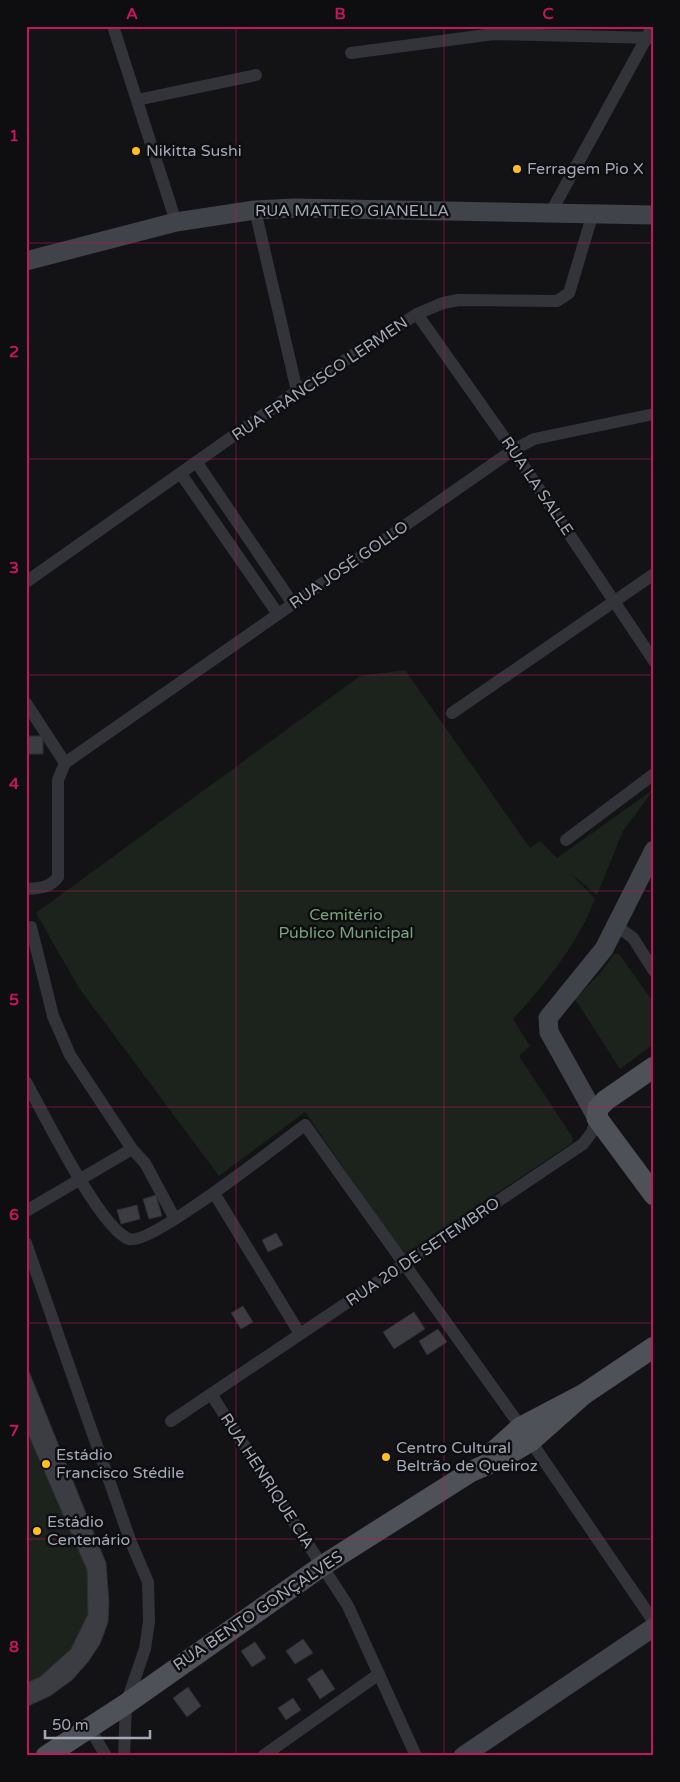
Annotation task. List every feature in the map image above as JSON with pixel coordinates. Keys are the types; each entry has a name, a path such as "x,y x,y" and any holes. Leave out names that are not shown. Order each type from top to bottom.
{"main road":[{"name":"RUA MATTEO GIANELLA","path":"26,261 176,222 255,210 295,208 654,215"},
{"path":"654,850 604,949 548,1018 547,1024 597,1118 654,1195"},
{"name":"RUA 20 DE SETEMBRO","path":"597,1118 598,1108 606,1100 654,1067"},
{"name":"RUA BENTO GONÇALVES","path":"46,1756 126,1704 322,1566 472,1471 502,1458 526,1434 654,1347"},
{"path":"463,1756 654,1626"}],"street":[{"path":"113,26 176,222"},
{"path":"351,53 494,34 651,34 551,212"},
{"path":"137,100 256,75"},
{"path":"255,210 297,391"},
{"name":"RUA FRANCISCO LERMEN","path":"26,582 297,391 417,314 443,303 459,300 557,302 569,293 593,213"},
{"name":"RUA LA SALLE","path":"417,314 514,450 654,660"},
{"name":"RUA JOSÉ GOLLO","path":"65,762 514,450 534,439 654,414"},
{"path":"197,463 292,604"},
{"path":"181,474 278,614"},
{"path":"452,714 654,574"},
{"path":"26,703 65,762 58,780 58,877 53,884 26,889"},
{"path":"566,840 654,774"},
{"path":"617,926 633,938 654,971"},
{"path":"31,927 53,1016 70,1055 132,1149 145,1163 175,1219"},
{"path":"26,1082 82,1181 111,1225 119,1234 130,1239 140,1239 175,1219 214,1193 305,1125 406,1263 526,1434 654,1622"},
{"name":"RUA 20 DE SETEMBRO","path":"172,1421 583,1144 592,1132 597,1118"},
{"path":"26,1211 82,1181 132,1149"},
{"path":"214,1193 300,1334"},
{"path":"26,1244 130,1540 148,1582 149,1621 145,1649 126,1704 124,1756"},
{"name":"RUA HENRIQUE CIA","path":"211,1394 322,1566 359,1628 416,1756"},
{"path":"263,1756 379,1674"},
{"path":"89,1727 106,1756"}],"green space":[{"name":"Cemitério Público Municipal","path":"405,670 530,848 540,841 557,858 654,789 623,831 597,895 571,874 595,899 588,916 560,963 513,1019 530,1046 519,1056 573,1138 572,1143 404,1255 305,1112 219,1176 79,988 36,913 360,676"},
{"path":"614,954 619,954 654,1003 654,1044 620,1069 575,999 601,972"},
{"name":"Estádio Francisco Stédile","path":"26,1364 106,1563 109,1602 108,1622 100,1644 88,1662 72,1680 50,1696 26,1707"}],"building":[{"path":"26,736 43,736 43,754 26,754"},
{"path":"156,1195 162,1216 149,1219 143,1199"},
{"path":"137,1205 140,1219 121,1224 117,1210"},
{"path":"276,1233 283,1245 268,1252 262,1240"},
{"path":"243,1306 253,1322 241,1329 231,1313"},
{"path":"414,1312 425,1329 394,1349 383,1332"},
{"path":"438,1329 447,1342 427,1355 419,1341"},
{"path":"26,1364 106,1563 109,1602 108,1622 100,1644 88,1662 72,1680 50,1696 26,1707 26,1683 40,1677 71,1649 88,1614 87,1570 26,1429"},
{"path":"303,1639 313,1653 295,1664 286,1651"},
{"path":"255,1642 266,1658 252,1667 241,1651"},
{"path":"322,1669 335,1689 320,1699 307,1679"},
{"path":"188,1687 201,1706 187,1717 173,1698"},
{"path":"293,1698 301,1710 286,1720 278,1708"}],"place":[{"name":"Nikitta Sushi","path":"136,151"},
{"name":"Ferragem Pio X","path":"517,169"},
{"name":"Centro Cultural Beltrão de Queiroz","path":"386,1457"},
{"name":"Estádio Francisco Stédile","path":"46,1464"},
{"name":"Estádio Centenário","path":"37,1531"}]}
